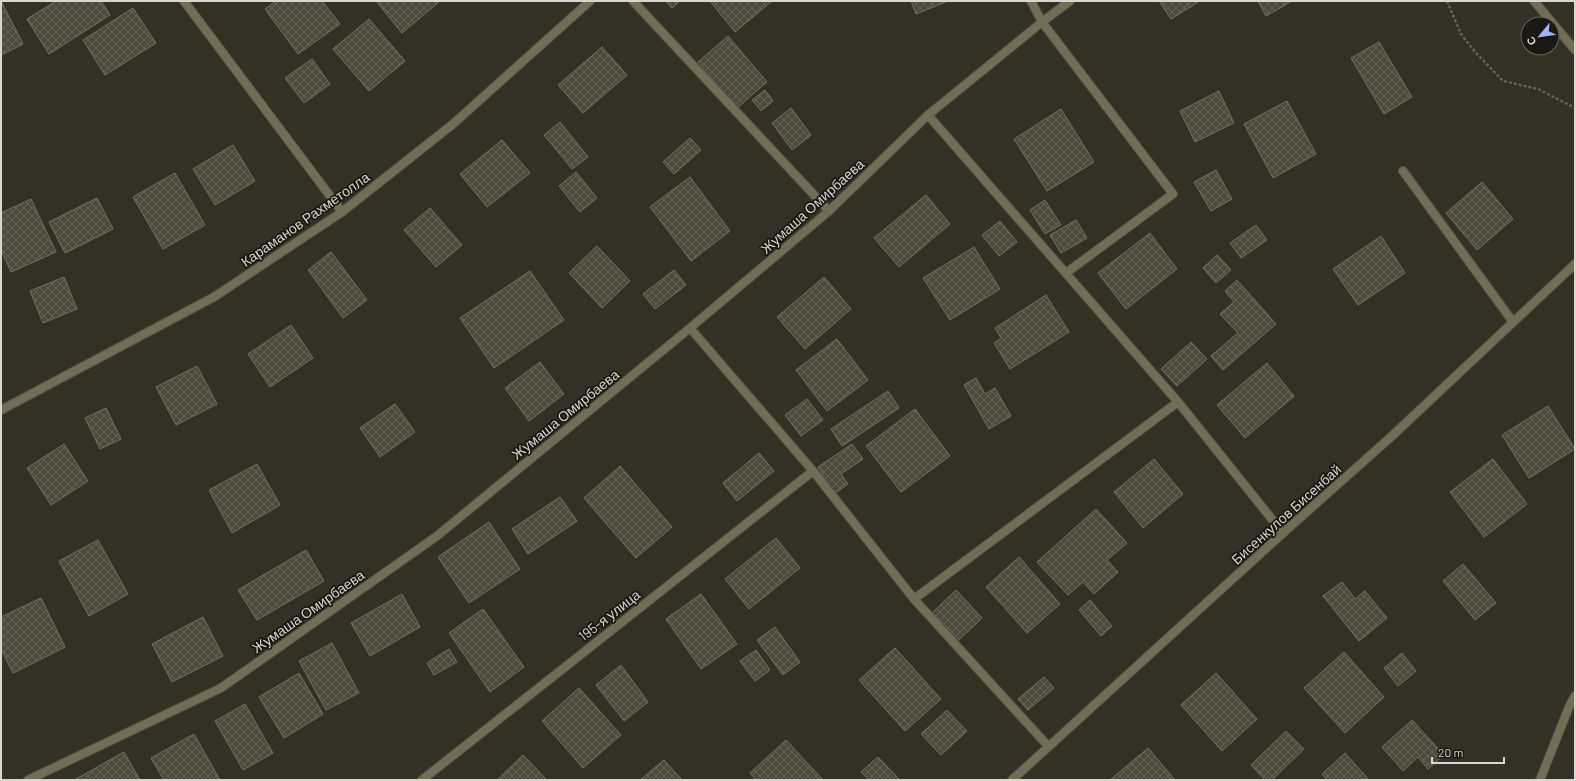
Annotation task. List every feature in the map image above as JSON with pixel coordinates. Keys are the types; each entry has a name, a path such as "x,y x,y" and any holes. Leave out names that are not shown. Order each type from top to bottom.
{"street":[{"path":"184,1 342,212"},
{"name":"Караманов Рахметолла","path":"1,410 214,297 342,212 453,124 590,1"},
{"path":"633,1 829,211"},
{"path":"1031,1 1042,22 1173,194 1066,273"},
{"name":"Жумаша Омирбаева","path":"28,780 221,688 437,536 690,328 829,211 928,115 1070,1"},
{"path":"1534,1 1575,50"},
{"path":"928,115 1178,402 1283,533"},
{"path":"1403,171 1513,322"},
{"name":"Бисенкулов Бисенбай","path":"1012,780 1283,533 1392,436 1575,264"},
{"path":"690,328 812,471 914,599 1048,746"},
{"path":"914,599 1178,402"},
{"name":"195-я улица","path":"422,780 812,471"},
{"path":"1540,780 1569,707 1575,696"}],"path":[{"path":"1447,1 1461,34 1475,52 1503,81 1538,89 1575,108"}],"building":[{"path":"1,1 23,44 1,55"},
{"path":"56,1 101,1 110,15 49,54 27,19"},
{"path":"276,1 322,1 340,24 298,54 265,9"},
{"path":"376,1 440,1 402,33"},
{"path":"666,1 680,1 672,8"},
{"path":"710,1 772,1 735,32"},
{"path":"911,1 948,1 916,14"},
{"path":"1159,1 1200,1 1171,19"},
{"path":"1258,1 1292,1 1266,16"},
{"path":"133,8 156,43 105,75 83,40"},
{"path":"369,19 405,61 369,91 333,49"},
{"path":"728,36 767,82 737,108 698,62"},
{"path":"1379,42 1412,97 1384,114 1351,58"},
{"path":"602,47 627,75 583,113 558,85"},
{"path":"312,59 330,84 304,103 285,78"},
{"path":"765,90 773,101 761,111 752,100"},
{"path":"1219,91 1234,123 1195,142 1180,111"},
{"path":"1287,101 1316,154 1273,178 1244,124"},
{"path":"791,108 811,135 792,150 772,123"},
{"path":"1061,109 1094,162 1047,191 1014,139"},
{"path":"560,122 588,157 572,169 544,135"},
{"path":"690,138 701,150 674,174 663,162"},
{"path":"502,140 530,173 487,207 460,174"},
{"path":"233,145 255,181 215,205 193,169"},
{"path":"1216,170 1232,199 1211,211 1194,182"},
{"path":"576,172 597,198 580,212 559,186"},
{"path":"175,173 205,225 163,249 133,197"},
{"path":"690,177 730,231 691,261 650,207"},
{"path":"1482,182 1513,219 1477,250 1446,213"},
{"path":"926,195 950,224 899,267 874,238"},
{"path":"97,198 113,229 65,253 49,222"},
{"path":"31,199 56,252 11,272 1,250 1,213"},
{"path":"1045,200 1061,225 1045,234 1030,210"},
{"path":"430,208 462,245 436,267 404,230"},
{"path":"1076,220 1087,238 1061,253 1050,235"},
{"path":"1000,221 1017,242 999,256 982,235"},
{"path":"1256,225 1267,240 1241,258 1230,243"},
{"path":"1150,233 1177,269 1126,309 1098,273"},
{"path":"1381,236 1405,273 1358,305 1333,269"},
{"path":"597,246 630,281 602,308 569,273"},
{"path":"974,247 1000,289 950,320 923,278"},
{"path":"331,252 367,300 343,318 308,270"},
{"path":"1217,255 1231,270 1216,283 1203,268"},
{"path":"674,270 686,285 655,309 643,294"},
{"path":"530,271 564,320 494,368 460,318"},
{"path":"64,277 77,309 43,323 30,291"},
{"path":"824,277 851,309 805,349 777,317"},
{"path":"1237,280 1276,324 1223,370 1211,356 1238,333 1220,314 1234,302 1225,291"},
{"path":"1046,295 1069,332 1010,369 994,343 1001,338 995,328"},
{"path":"291,325 313,358 270,387 248,354"},
{"path":"837,339 868,380 827,411 796,370"},
{"path":"1191,342 1207,359 1177,386 1161,369"},
{"path":"540,362 564,394 529,421 505,388"},
{"path":"1267,363 1294,396 1245,438 1217,405"},
{"path":"197,366 217,404 176,425 156,387"},
{"path":"976,378 985,394 995,388 1011,416 989,429 964,385"},
{"path":"888,391 899,408 842,446 831,429"},
{"path":"807,399 823,420 801,436 785,415"},
{"path":"395,404 415,432 380,457 360,428"},
{"path":"1548,406 1575,449 1529,478 1502,435"},
{"path":"106,408 121,439 100,449 85,418"},
{"path":"915,409 950,456 901,492 866,446"},
{"path":"64,444 88,481 51,505 27,468"},
{"path":"852,444 863,459 841,474 848,484 835,493 818,467"},
{"path":"759,453 774,471 737,501 723,483"},
{"path":"1154,459 1183,494 1143,528 1114,492"},
{"path":"1493,459 1527,504 1484,537 1450,492"},
{"path":"257,464 280,505 232,533 209,490"},
{"path":"620,466 672,527 636,558 584,498"},
{"path":"560,497 577,521 528,554 512,529"},
{"path":"1096,509 1127,543 1107,560 1118,572 1094,594 1083,582 1068,595 1037,562"},
{"path":"489,522 520,569 469,603 438,557"},
{"path":"776,538 800,568 749,609 725,579"},
{"path":"98,540 128,594 89,616 59,561"},
{"path":"306,550 324,581 257,620 238,590"},
{"path":"1019,557 1060,604 1027,633 986,587"},
{"path":"1463,564 1496,603 1475,620 1443,581"},
{"path":"1342,582 1355,599 1365,591 1387,618 1359,641 1323,596"},
{"path":"956,590 982,618 958,641 932,613"},
{"path":"402,594 420,627 370,656 351,623"},
{"path":"701,594 737,644 701,669 666,619"},
{"path":"41,598 65,647 13,673 1,649 1,617"},
{"path":"1090,600 1112,626 1101,636 1079,610"},
{"path":"483,609 524,667 490,692 449,633"},
{"path":"203,617 223,656 172,682 152,644"},
{"path":"775,627 800,662 783,675 757,640"},
{"path":"332,643 359,693 326,710 299,661"},
{"path":"895,648 941,699 905,731 859,680"},
{"path":"449,649 457,662 434,675 427,663"},
{"path":"756,650 770,670 755,681 740,661"},
{"path":"1344,652 1384,697 1345,733 1304,688"},
{"path":"1402,653 1416,671 1398,686 1384,668"},
{"path":"621,665 648,702 624,721 596,685"},
{"path":"299,673 323,714 284,738 259,697"},
{"path":"1216,673 1257,719 1222,751 1181,705"},
{"path":"1044,677 1054,688 1028,710 1018,699"},
{"path":"579,688 621,735 583,768 542,721"},
{"path":"245,704 273,753 243,770 215,721"},
{"path":"947,710 967,731 941,755 921,734"},
{"path":"1412,720 1444,755 1428,769 1418,757 1403,771 1382,747"},
{"path":"1286,731 1304,749 1272,780 1265,780 1251,765"},
{"path":"194,734 220,780 164,780 151,758"},
{"path":"786,740 823,780 756,780 750,773"},
{"path":"1148,748 1175,780 1110,780"},
{"path":"124,752 140,780 76,779"},
{"path":"1345,753 1369,780 1327,780 1322,774"},
{"path":"523,755 547,780 497,780"},
{"path":"878,757 900,780 869,780 861,772"},
{"path":"664,760 682,780 640,780"}]}
